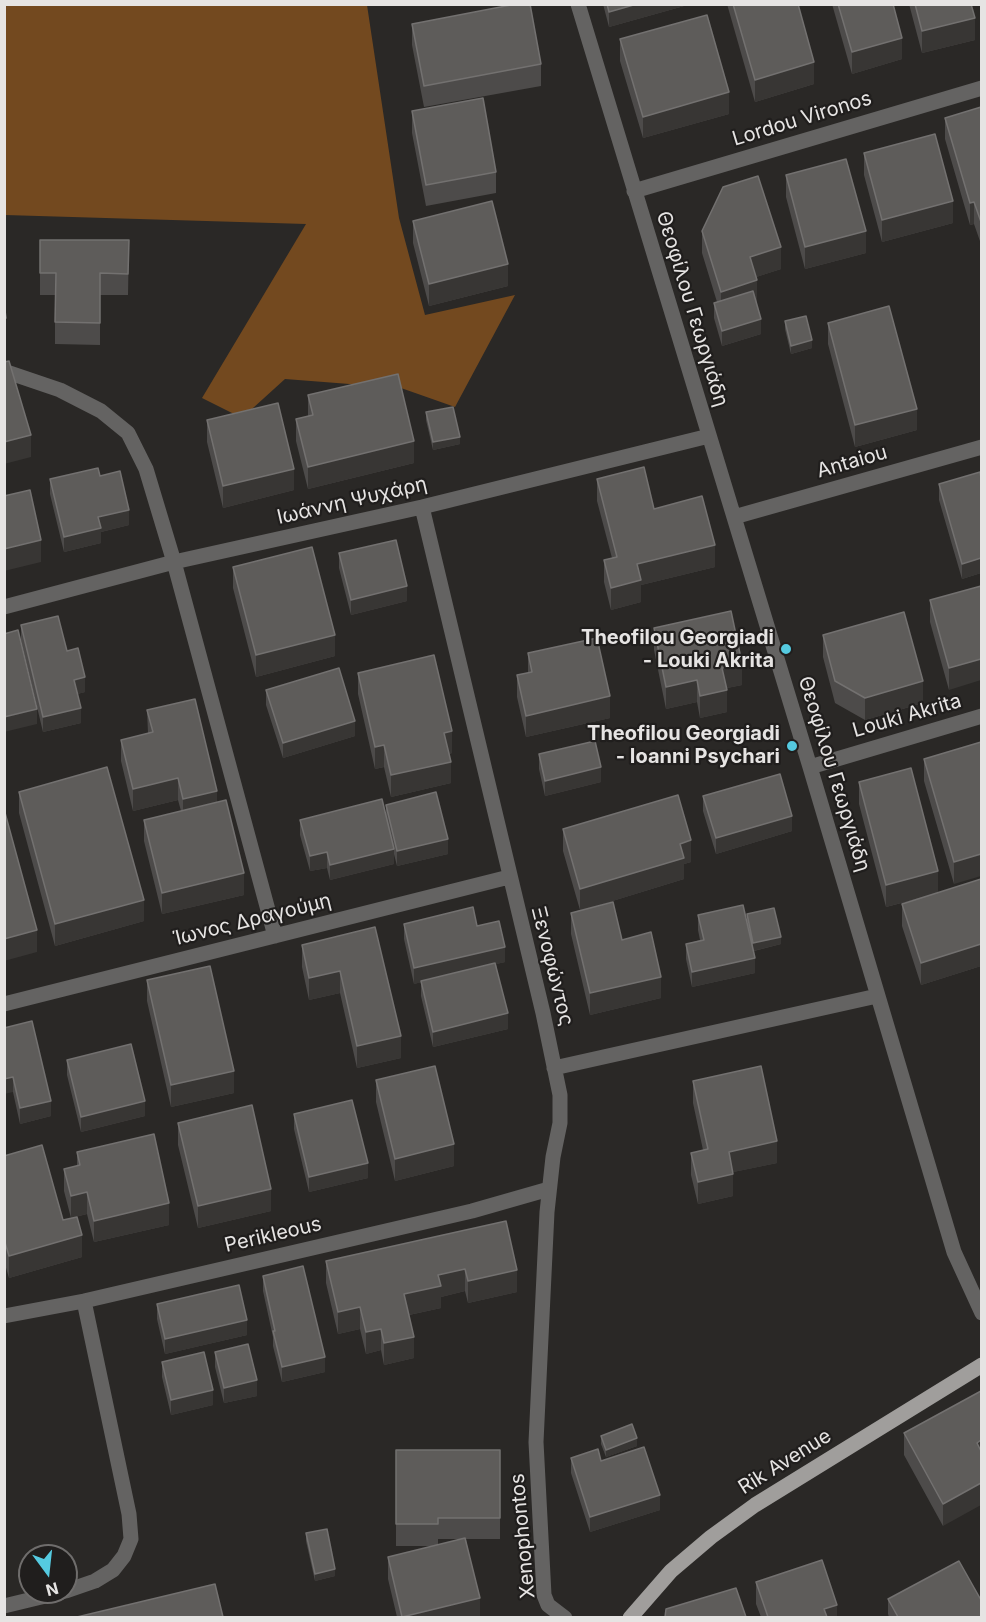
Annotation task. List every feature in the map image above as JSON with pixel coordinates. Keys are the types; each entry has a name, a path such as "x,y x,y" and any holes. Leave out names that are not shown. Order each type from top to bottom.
{"main road":[{"name":"Rik Avenue","path":"630,1617 671,1571 754,1505 981,1365"}],"street":[{"name":"Θεοφίλου Γεωργιάδη","path":"578,4 810,767 954,1252 981,1313"},
{"name":"Lordou Vironos","path":"634,191 981,88"},
{"path":"4,372 60,390 101,411 128,433 146,469 174,562 275,936"},
{"name":"Ιωάννη Ψυχάρη","path":"4,607 174,562 422,507 709,436"},
{"name":"Antaiou","path":"734,517 981,447"},
{"name":"Ξενοφώντος","path":"422,507 560,1095 560,1124 549,1189 536,1442"},
{"name":"Louki Akrita","path":"810,767 981,716"},
{"name":"Ίωνος Δραγούμη","path":"4,1004 509,877"},
{"path":"554,1068 877,996"},
{"name":"Perikleous","path":"4,1316 84,1301 472,1210 549,1189"},
{"path":"78,1586 95,1581 113,1570 124,1556 131,1539 129,1514 84,1301"},
{"name":"Xenophontos","path":"536,1442 544,1595 548,1605 566,1617"}],"shaded area":[{"path":"5,5 367,5 399,218 425,315 515,295 455,407 401,388 285,379 242,418 202,398 306,224 5,215"}],"building":[{"path":"516,4 530,4 541,64 424,86 412,24"},
{"path":"607,4 637,4 609,12"},
{"path":"733,4 798,4 814,62 755,80"},
{"path":"838,4 893,4 902,38 852,52"},
{"path":"915,4 971,4 975,18 922,31"},
{"path":"707,15 729,92 643,117 620,39"},
{"path":"483,98 496,172 426,185 412,111"},
{"path":"981,107 981,222 974,202 970,203 945,118"},
{"path":"935,134 953,201 882,220 864,153"},
{"path":"846,159 866,231 805,247 786,175"},
{"path":"758,176 781,247 750,257 757,280 721,292 702,231 723,187"},
{"path":"492,201 508,264 429,284 413,221"},
{"path":"40,240 129,240 128,274 100,273 100,323 55,322 56,273 40,273"},
{"path":"753,291 761,319 722,331 714,303"},
{"path":"889,306 917,409 855,425 828,323"},
{"path":"806,316 812,340 791,346 785,321"},
{"path":"9,361 31,435 4,442 4,362"},
{"path":"398,374 414,441 308,467 296,419 313,415 308,395"},
{"path":"278,403 294,469 223,486 207,420"},
{"path":"453,407 460,437 433,442 426,412"},
{"path":"644,467 654,509 702,496 715,545 637,564 641,580 611,588 604,560 617,557 597,479"},
{"path":"98,468 100,476 120,471 129,510 98,517 101,528 64,537 50,479"},
{"path":"980,472 981,558 962,564 939,484"},
{"path":"30,490 41,540 4,549 4,496"},
{"path":"396,540 407,586 351,600 339,553"},
{"path":"312,547 335,635 256,655 233,567"},
{"path":"981,586 981,659 949,668 930,600"},
{"path":"731,611 742,663 722,668 727,690 700,696 697,680 666,687 654,628"},
{"path":"904,612 923,681 865,698 835,681 823,635"},
{"path":"58,616 67,651 78,648 85,677 74,680 81,708 43,717 21,625"},
{"path":"18,630 37,709 4,717 4,634"},
{"path":"597,638 610,696 526,716 517,675 532,672 528,653"},
{"path":"434,655 452,731 444,733 451,762 391,775 384,745 375,747 358,673"},
{"path":"339,668 355,721 283,743 266,690"},
{"path":"195,699 217,791 183,799 178,778 133,789 121,740 153,732 147,710"},
{"path":"595,741 601,767 545,781 539,754"},
{"path":"981,742 981,854 954,862 924,759"},
{"path":"107,767 144,900 55,924 19,792"},
{"path":"911,768 938,871 886,885 859,782"},
{"path":"780,774 792,816 716,838 703,796"},
{"path":"436,792 448,839 397,851 386,805"},
{"path":"678,795 691,840 680,844 684,858 580,889 563,829"},
{"path":"382,799 394,849 330,865 327,852 310,856 300,820"},
{"path":"226,800 244,873 162,893 144,820"},
{"path":"4,809 37,930 4,939"},
{"path":"981,879 981,944 921,963 902,904"},
{"path":"613,902 622,940 651,932 661,977 590,993 571,913"},
{"path":"743,905 755,958 692,972 686,944 704,940 698,915"},
{"path":"473,907 477,926 499,921 505,947 414,968 404,924"},
{"path":"774,908 781,937 753,943 747,914"},
{"path":"375,927 401,1036 357,1046 340,971 309,978 302,945"},
{"path":"495,963 508,1013 433,1032 421,981"},
{"path":"210,966 234,1071 171,1085 147,980"},
{"path":"32,1021 51,1101 20,1108 13,1077 4,1079 4,1028"},
{"path":"131,1044 145,1101 81,1117 67,1060"},
{"path":"435,1066 454,1144 395,1159 376,1080"},
{"path":"761,1066 777,1141 729,1152 733,1174 698,1182 691,1153 708,1149 693,1081"},
{"path":"352,1100 368,1163 309,1177 294,1114"},
{"path":"252,1105 271,1189 198,1206 178,1123"},
{"path":"154,1134 169,1203 94,1221 87,1192 71,1196 64,1169 80,1165 77,1152"},
{"path":"42,1145 63,1220 77,1217 82,1235 9,1256 4,1239 4,1156"},
{"path":"506,1221 517,1270 468,1281 465,1269 438,1275 441,1286 404,1294 414,1337 384,1343 381,1329 366,1332 360,1307 338,1312 326,1261"},
{"path":"303,1266 325,1357 282,1367 263,1276"},
{"path":"239,1285 247,1320 165,1339 157,1304"},
{"path":"248,1344 257,1380 224,1388 215,1352"},
{"path":"204,1352 213,1390 171,1400 162,1362"},
{"path":"981,1391 981,1440 977,1443 981,1451 981,1483 943,1504 904,1433"},
{"path":"632,1424 637,1438 606,1450 601,1436"},
{"path":"644,1447 660,1495 590,1517 571,1458 598,1449 601,1461"},
{"path":"396,1450 500,1450 500,1518 438,1518 438,1524 396,1524"},
{"path":"327,1529 335,1569 315,1574 306,1533"},
{"path":"465,1538 480,1598 402,1617 388,1557"},
{"path":"822,1560 837,1605 824,1609 827,1617 768,1617 756,1582"},
{"path":"959,1561 981,1600 981,1617 898,1617 888,1599"},
{"path":"215,1584 223,1617 77,1617"},
{"path":"736,1588 746,1617 665,1617 666,1609"}],"place":[{"name":"Theofilou Georgiadi - Louki Akrita","path":"786,649"},
{"name":"Theofilou Georgiadi - Ioanni Psychari","path":"792,746"}]}
